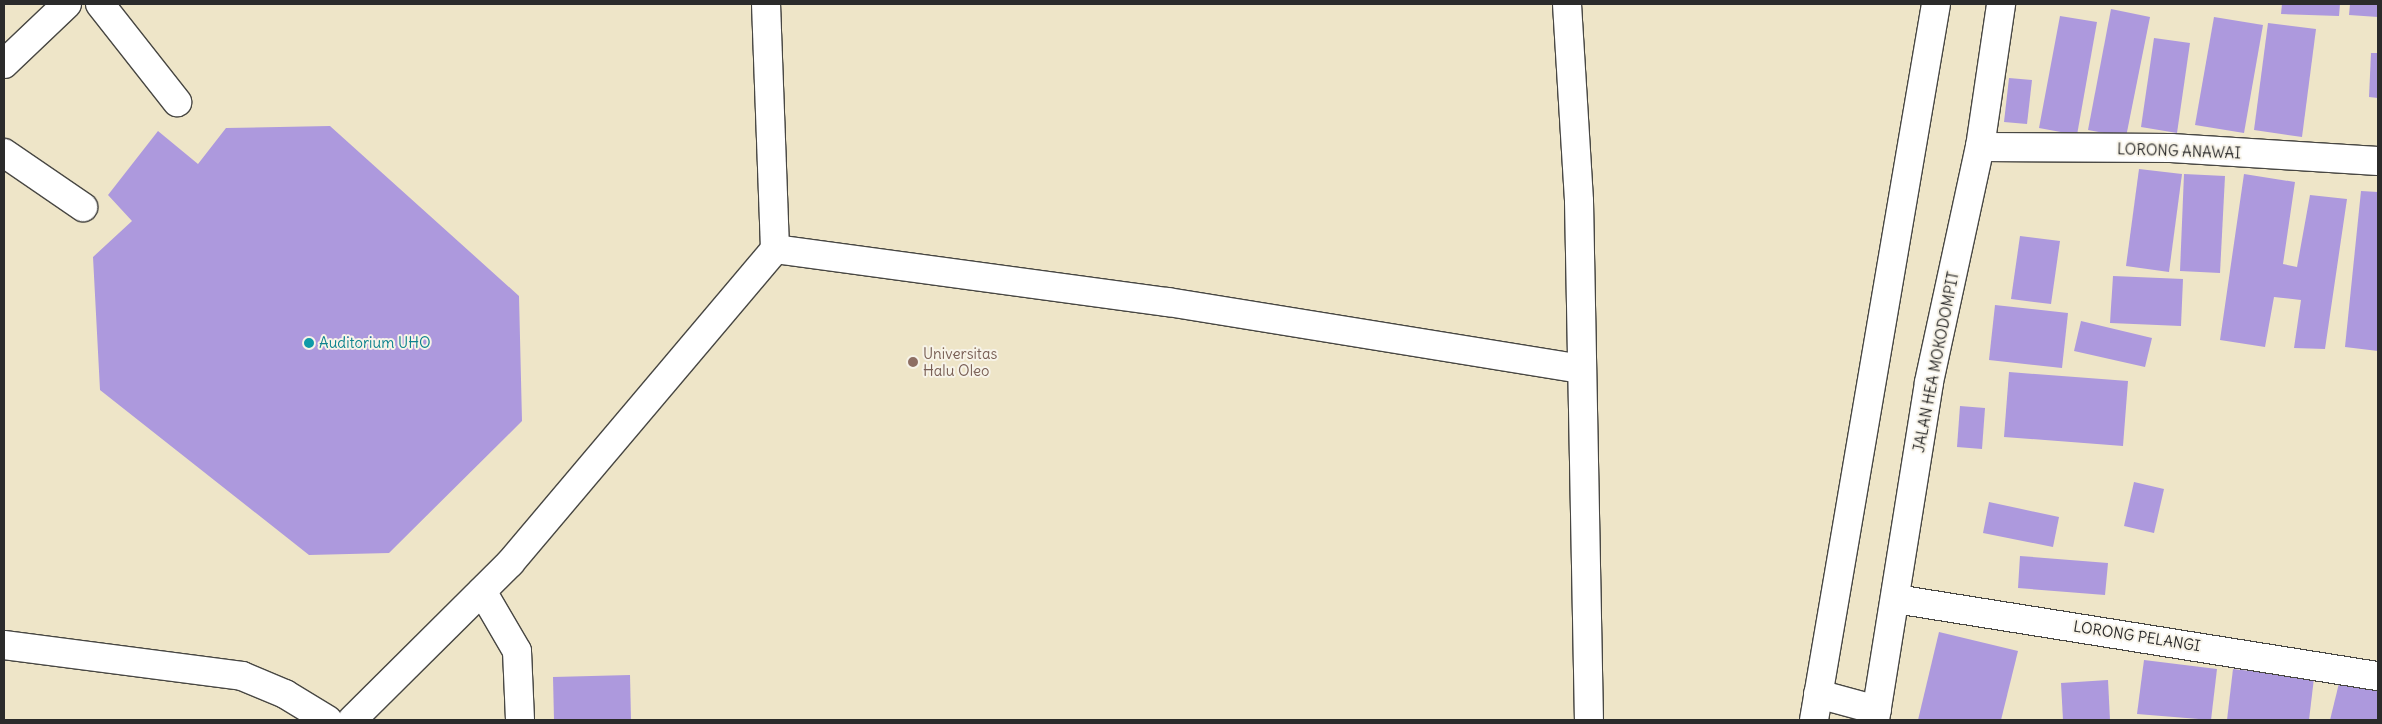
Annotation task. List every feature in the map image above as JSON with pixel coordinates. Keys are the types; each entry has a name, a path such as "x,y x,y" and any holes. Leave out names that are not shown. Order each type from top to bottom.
{"street":[{"path":"4,64 67,4"},
{"path":"100,4 176,102"},
{"path":"352,720 482,592 775,249 766,4"},
{"path":"1567,4 1579,201 1589,720"},
{"path":"1814,720 1936,4"},
{"name":"JALAN HEA MOKODOMPIT","path":"1876,715 1896,599 1929,382 1980,147 2001,4"},
{"name":"LORONG ANAWAI","path":"1980,147 2171,148 2378,161"},
{"path":"4,153 83,207"},
{"path":"775,249 1168,302 1581,370"},
{"path":"482,592 517,651 520,720"},
{"name":"LORONG PELANGI","path":"1896,599 2378,676"},
{"path":"4,645 242,676 285,694 328,720"},
{"path":"1818,694 1876,715"}],"building":[{"path":"2282,4 2340,4 2339,16 2281,14"},
{"path":"2350,4 2378,4 2378,17 2349,15"},
{"path":"2111,9 2150,17 2126,137 2088,130"},
{"path":"2060,16 2097,22 2077,135 2039,128"},
{"path":"2214,17 2263,25 2244,133 2195,125"},
{"path":"2268,23 2316,29 2302,137 2254,130"},
{"path":"2154,38 2190,43 2177,133 2141,127"},
{"path":"2371,53 2378,53 2378,98 2369,97"},
{"path":"2009,78 2032,80 2027,124 2004,122"},
{"name":"Auditorium UHO","path":"330,126 519,296 522,421 389,553 309,555 100,390 93,257 132,221 108,195 158,131 198,164 226,128"},
{"path":"2139,169 2182,174 2169,272 2126,266"},
{"path":"2184,174 2225,176 2220,273 2180,271"},
{"path":"2244,174 2295,182 2283,264 2297,267 2310,195 2347,199 2325,349 2294,348 2301,300 2274,297 2265,347 2220,340"},
{"path":"2361,191 2378,192 2378,351 2345,347"},
{"path":"2020,236 2060,241 2051,304 2011,299"},
{"path":"2113,276 2183,279 2181,326 2110,323"},
{"path":"1995,305 2068,313 2062,368 1989,360"},
{"path":"2081,321 2152,338 2145,367 2074,351"},
{"path":"2009,372 2128,381 2123,446 2004,437"},
{"path":"1960,406 1985,408 1982,449 1957,447"},
{"path":"2134,482 2164,489 2154,533 2124,526"},
{"path":"1989,502 2059,517 2053,547 1983,533"},
{"path":"2020,556 2108,563 2105,595 2018,588"},
{"path":"1939,632 2018,651 2001,720 1918,720"},
{"path":"2144,660 2217,669 2211,720 2137,714"},
{"path":"2233,669 2314,678 2309,720 2227,720"},
{"path":"630,675 631,720 554,720 553,677"},
{"path":"2341,675 2378,684 2378,720 2330,720"},
{"path":"2108,680 2110,720 2063,720 2061,683"}],"place":[{"name":"Auditorium UHO","path":"309,343"},
{"name":"Universitas Halu Oleo","path":"913,362"}]}
